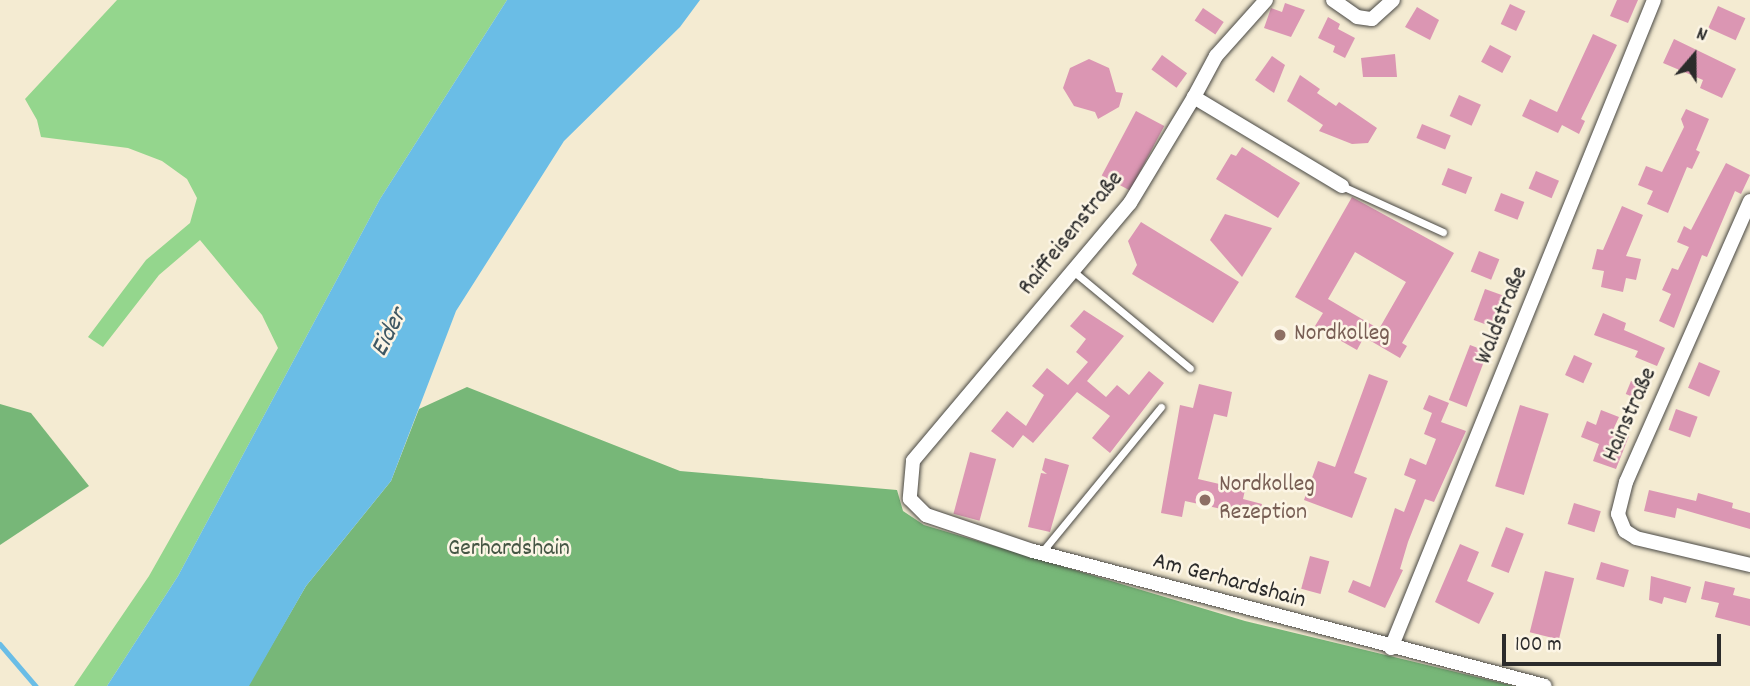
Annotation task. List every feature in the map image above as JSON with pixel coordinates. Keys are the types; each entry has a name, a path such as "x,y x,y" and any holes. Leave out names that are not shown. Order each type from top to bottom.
{"street":[{"name":"Raiffeisenstraße","path":"910,499 912,461 1130,203 1216,56 1266,0"},
{"path":"1333,0 1357,17 1372,19 1393,0"},
{"name":"Waldstraße","path":"1391,648 1654,0"},
{"path":"1194,97 1342,186"},
{"name":"Hainstraße","path":"1750,201 1626,482 1618,514 1625,531 1636,538 1750,565"},
{"name":"Am Gerhardshain","path":"910,499 926,515 1041,554 1391,648 1545,686"}],"lane":[{"path":"1342,186 1443,232"},
{"path":"1073,271 1190,368"},
{"path":"1041,554 1161,407"}],"green space":[{"path":"117,0 507,0 380,199 178,576 107,686 74,686 149,576 278,348 262,315 200,240 159,275 103,347 88,337 146,260 190,223 197,198 187,179 162,161 128,148 41,137 37,120 25,99"},
{"name":"Gerhardshain","path":"467,387 680,471 897,490 903,511 924,525 1245,621 1514,686 248,686 306,586 391,481 419,409"},
{"path":"0,404 31,413 89,486 0,545"}],"water":[{"name":"Eider","path":"507,0 700,0 680,27 564,141 456,311 391,481 306,586 249,686 107,686 178,576 380,199"}],"building":[{"path":"1617,0 1638,0 1628,23 1610,16"},
{"path":"1285,3 1305,10 1291,37 1264,28 1271,8 1282,12"},
{"path":"1510,4 1525,11 1516,31 1501,24"},
{"path":"1718,6 1745,18 1736,40 1708,28"},
{"path":"1417,7 1439,20 1430,40 1405,27"},
{"path":"1203,8 1224,22 1215,34 1195,20"},
{"path":"1328,17 1340,24 1338,29 1355,38 1345,58 1333,52 1335,46 1318,38"},
{"path":"1593,34 1617,45 1581,119 1585,121 1579,134 1562,125 1558,133 1522,116 1530,99 1557,112"},
{"path":"1674,39 1736,69 1722,98 1700,88 1703,80 1663,63"},
{"path":"1490,45 1511,56 1502,73 1481,62"},
{"path":"1395,54 1397,77 1363,77 1361,58"},
{"path":"1162,55 1187,73 1176,88 1151,70"},
{"path":"1272,56 1285,65 1274,93 1255,80"},
{"path":"1089,59 1109,68 1116,92 1123,93 1119,107 1098,119 1095,112 1074,106 1063,88 1070,68"},
{"path":"1300,75 1320,89 1317,93 1336,106 1339,102 1377,128 1368,143 1352,144 1319,131 1323,125 1287,101"},
{"path":"1459,95 1481,105 1472,126 1450,116"},
{"path":"1686,109 1709,119 1696,150 1700,152 1692,169 1687,167 1668,213 1647,204 1653,191 1638,185 1646,166 1662,172 1684,127 1681,119"},
{"path":"1136,111 1164,126 1130,190 1102,175"},
{"path":"1422,124 1451,136 1445,150 1416,138"},
{"path":"1242,147 1300,183 1278,218 1216,179 1231,154 1236,156"},
{"path":"1726,163 1750,175 1741,194 1735,191 1707,257 1702,255 1674,328 1659,321 1671,294 1662,290 1672,268 1678,270 1689,247 1677,242 1684,226 1691,230"},
{"path":"1448,168 1472,177 1466,194 1442,185"},
{"path":"1536,171 1559,181 1552,198 1529,188"},
{"path":"1501,193 1524,202 1518,220 1494,211"},
{"path":"1352,197 1454,253 1402,343 1407,346 1400,358 1364,337 1357,350 1315,326 1323,313 1295,297","holes":["1355,252 1406,282 1379,329 1328,299"]},
{"path":"1622,206 1643,215 1626,256 1641,259 1636,280 1626,278 1623,292 1601,287 1604,271 1592,269 1597,249 1603,250"},
{"path":"1225,214 1272,228 1242,277 1210,240"},
{"path":"1141,222 1239,282 1213,323 1132,274 1137,265 1128,241"},
{"path":"1479,251 1499,259 1491,280 1471,271"},
{"path":"1485,289 1507,297 1495,328 1474,320"},
{"path":"1084,310 1124,336 1087,381 1106,397 1117,385 1129,395 1149,371 1164,383 1110,453 1092,438 1110,416 1077,392 1033,443 1023,435 1013,448 991,431 1007,411 1026,426 1044,395 1032,386 1047,368 1068,385 1088,362 1076,352 1086,339 1070,326"},
{"path":"1603,313 1626,323 1624,330 1665,348 1657,366 1635,357 1638,351 1594,335"},
{"path":"1470,345 1488,352 1467,407 1449,400"},
{"path":"1574,355 1592,363 1583,383 1565,375"},
{"path":"1699,362 1720,371 1709,397 1688,388"},
{"path":"1369,374 1388,381 1354,473 1367,478 1352,518 1304,500 1318,461 1335,467"},
{"path":"1631,381 1648,388 1642,401 1626,394"},
{"path":"1199,384 1232,392 1227,417 1214,414 1198,479 1245,490 1243,499 1262,504 1258,519 1225,516 1226,510 1185,501 1182,517 1161,513 1180,405 1193,408"},
{"path":"1429,395 1449,403 1441,422 1466,431 1434,502 1425,499 1408,542 1400,569 1403,570 1385,608 1348,592 1353,580 1370,587 1395,508 1404,512 1416,480 1404,475 1410,458 1426,465 1436,439 1424,434 1432,413 1423,409"},
{"path":"1520,405 1549,414 1524,495 1495,486"},
{"path":"1676,409 1698,417 1690,438 1668,430"},
{"path":"1601,410 1619,417 1613,430 1629,436 1616,469 1593,461 1599,444 1581,437 1587,421 1596,425"},
{"path":"970,452 996,459 980,521 953,514"},
{"path":"1045,458 1069,465 1050,532 1028,527 1041,473 1047,474 1042,470"},
{"path":"1649,490 1696,501 1698,493 1733,503 1732,508 1750,513 1750,529 1677,508 1675,518 1644,511"},
{"path":"1574,503 1601,511 1594,532 1568,524"},
{"path":"1506,527 1524,534 1509,573 1491,566"},
{"path":"1460,544 1479,552 1467,581 1494,593 1479,624 1435,602"},
{"path":"1310,556 1329,561 1321,594 1301,589"},
{"path":"1601,562 1629,570 1624,587 1596,579"},
{"path":"1545,571 1574,578 1559,639 1530,632"},
{"path":"1651,576 1691,587 1686,603 1664,597 1662,604 1649,600"},
{"path":"1705,581 1735,588 1733,595 1750,599 1750,626 1715,617 1719,603 1701,599"}],"waterway":[{"path":"0,644 36,686"}],"place":[{"name":"Nordkolleg","path":"1280,335"},
{"name":"Nordkolleg Rezeption","path":"1205,500"}]}
